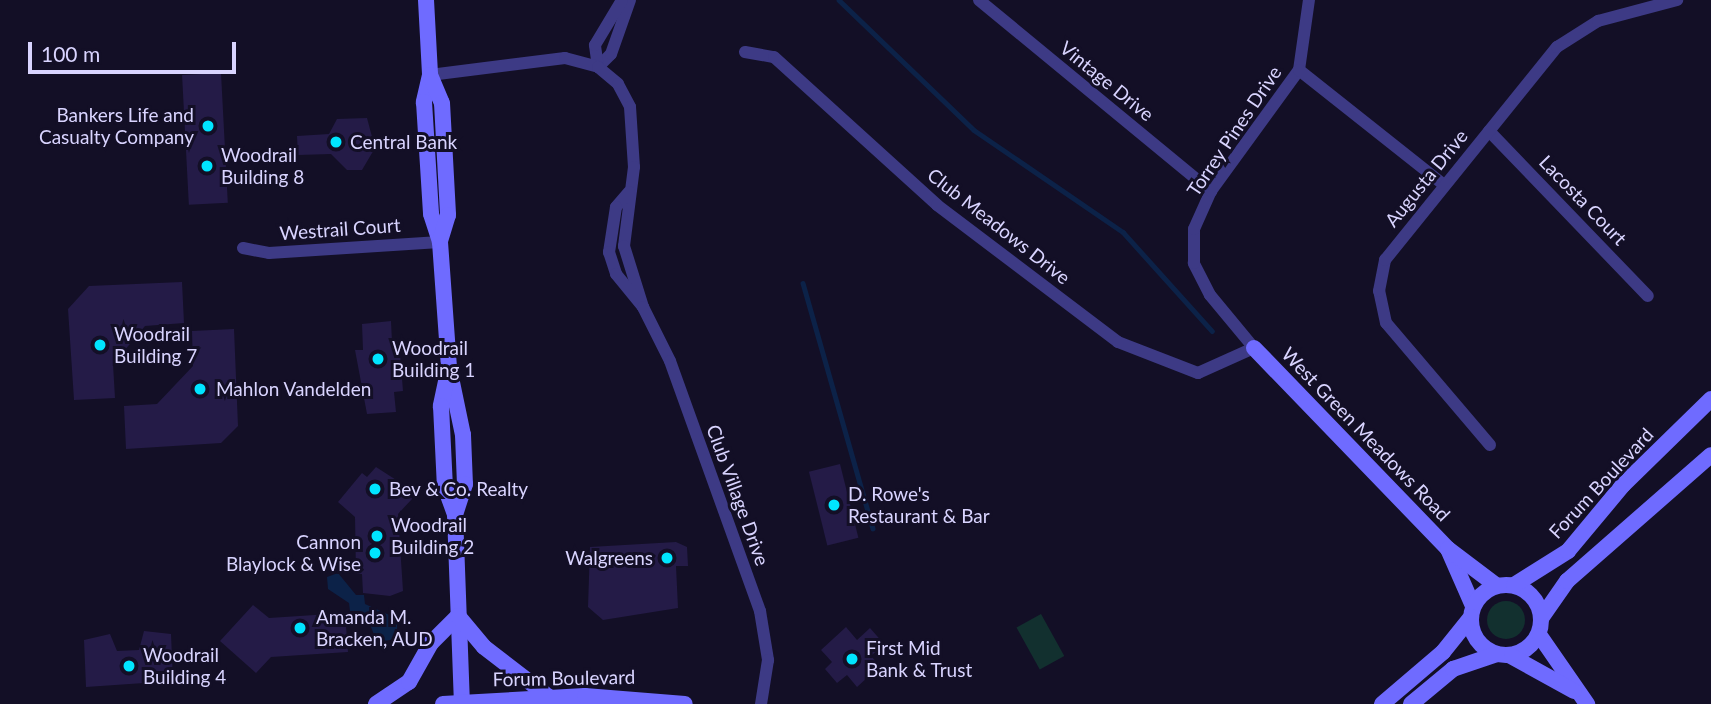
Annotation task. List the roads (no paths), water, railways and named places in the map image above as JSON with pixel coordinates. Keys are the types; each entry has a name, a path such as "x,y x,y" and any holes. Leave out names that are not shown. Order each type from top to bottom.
{"street":[{"path":"426,0 430,75 442,103 448,215 440,242 449,368 463,435 465,484 455,514 462,703"},
{"path":"598,67 595,46 622,0"},
{"path":"598,67 611,54 630,0"},
{"name":"Vintage Drive","path":"979,0 1212,191"},
{"name":"Torrey Pines Drive","path":"1254,348 1210,295 1194,263 1194,229 1212,191 1299,70 1309,0"},
{"name":"Augusta Drive","path":"1490,445 1386,323 1379,291 1385,260 1557,47 1598,22 1677,0"},
{"name":"Club Meadows Drive","path":"745,52 774,57 937,205 1118,342 1198,373 1254,348"},
{"path":"430,75 565,58 598,67"},
{"name":"Club Village Drive","path":"598,67 630,107 634,167 629,192 616,206 610,252 616,274 643,307 670,361 760,611 768,648 761,704"},
{"path":"1299,70 1444,185"},
{"name":"Lacosta Court","path":"1489,131 1648,296"},
{"name":"Westrail Court","path":"243,248 269,254 440,242"},
{"name":"West Green Meadows Road","path":"1254,348 1448,549 1496,585"},
{"name":"Forum Boulevard","path":"1514,585 1568,551 1623,485 1711,399"},
{"path":"1542,617 1567,581 1711,454"},
{"name":"West Green Meadows Road","path":"1448,549 1472,611"},
{"path":"1382,704 1443,652 1472,611 1496,585 1514,585 1535,600 1542,617 1540,636 1574,691 1587,704"},
{"path":"1472,611 1480,642 1574,691"},
{"path":"458,616 484,647 543,700"},
{"path":"376,704 409,682 431,643 458,616"},
{"path":"1411,704 1453,669 1503,655 1540,636"},
{"name":"Forum Boulevard","path":"443,704 543,700 685,704"}],"water":[{"path":"338,573 356,595 364,595 365,604 398,619 396,639 377,642 369,622 359,622 359,611 350,611 349,603 328,589 327,577"}],"waterway":[{"path":"839,0 974,130 1123,232 1212,331"},
{"path":"803,283 873,528"}],"place":[{"name":"Bankers Life and Casualty Company","path":"208,126"},
{"name":"Central Bank","path":"336,142"},
{"name":"Woodrail Building 8","path":"207,166"},
{"name":"Woodrail Building 7","path":"100,345"},
{"name":"Woodrail Building 1","path":"378,359"},
{"name":"Mahlon Vandelden","path":"200,389"},
{"name":"Bev & Co. Realty","path":"375,489"},
{"name":"D. Rowe's Restaurant & Bar","path":"834,505"},
{"name":"Woodrail Building 2","path":"377,536"},
{"name":"Cannon Blaylock & Wise","path":"375,553"},
{"name":"Walgreens","path":"667,558"},
{"name":"Amanda M. Bracken, AUD","path":"300,628"},
{"name":"First Mid Bank & Trust","path":"852,659"},
{"name":"Woodrail Building 4","path":"129,666"}]}
